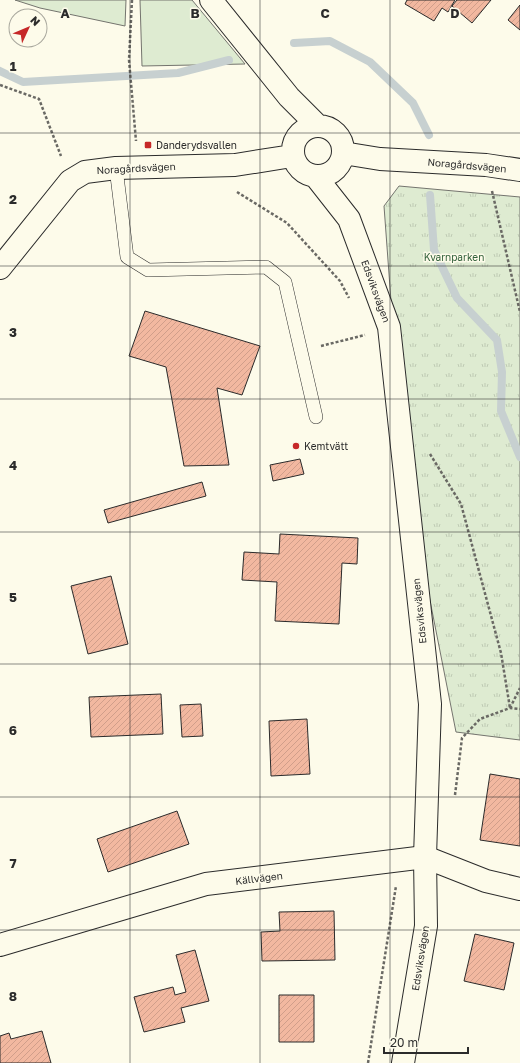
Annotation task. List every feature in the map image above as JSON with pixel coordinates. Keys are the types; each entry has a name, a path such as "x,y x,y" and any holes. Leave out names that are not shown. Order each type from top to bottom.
{"street":[{"path":"211,0 289,97 318,126"},
{"path":"318,126 326,127 334,132 341,140 343,153 341,161 333,172 325,176 316,177 304,173 297,167 292,156 292,148 298,134 305,129 318,126"},
{"name":"Noragårdsvägen","path":"343,153 380,159 486,165 520,170"},
{"name":"Noragårdsvägen","path":"1,265 70,181 85,172 116,168 235,165 292,156"},
{"name":"Edsviksvägen","path":"316,177 349,219 389,326 430,704 425,857 426,926 403,1063"},
{"name":"Källvägen","path":"0,945 206,884 425,857 486,881 520,889"}],"lane":[{"path":"116,168 127,257 148,270 266,267 285,282 316,417"}],"path":[{"path":"132,0 129,60 132,92"},
{"path":"0,85 39,99 70,181"},
{"path":"486,165 520,312"},
{"path":"237,192 287,223 340,281 350,301"},
{"path":"301,351 367,334 368,342"},
{"path":"400,434 427,449 461,504 501,653 510,708"},
{"path":"510,708 520,688"},
{"path":"454,798 462,738 480,719 510,708 520,709"},
{"path":"368,1063 401,860"}],"green space":[{"path":"15,0 126,0 125,26 48,10 48,8 40,8"},
{"path":"140,0 192,0 245,64 142,66"},
{"name":"Kvarnparken","path":"399,186 520,197 520,740 456,732 403,464 384,206"}],"building":[{"path":"407,0 455,0 448,12 442,8 434,21 405,4"},
{"path":"457,0 491,0 472,23 452,6"},
{"path":"520,5 520,30 508,20"},
{"path":"145,311 260,346 242,395 217,388 229,465 184,466 166,367 129,356"},
{"path":"300,459 304,474 273,481 270,465"},
{"path":"202,482 206,496 108,523 104,510"},
{"path":"280,534 358,538 357,564 342,563 339,624 275,621 277,582 242,580 244,552 279,554"},
{"path":"111,576 128,644 88,654 71,586"},
{"path":"161,694 163,734 91,737 89,697"},
{"path":"201,704 203,736 182,737 180,705"},
{"path":"307,719 310,774 271,776 269,721"},
{"path":"490,774 520,779 520,846 480,840"},
{"path":"177,811 189,844 108,872 97,839"},
{"path":"334,911 335,960 262,961 261,932 280,931 279,912"},
{"path":"475,934 514,943 504,990 464,981"},
{"path":"195,950 209,1001 181,1008 185,1022 144,1032 134,997 173,987 175,995 186,992 176,955"},
{"path":"279,995 314,995 314,1042 279,1042"},
{"path":"42,1031 51,1063 0,1063 0,1036 9,1033 11,1039"}],"waterway":[{"path":"294,43 330,41 370,62 413,103 429,135"},
{"path":"0,71 23,82 178,73 229,60"},
{"path":"430,195 434,250 457,298 497,340 502,372 501,411 520,457"}],"place":[{"name":"Danderydsvallen","path":"148,145"},
{"name":"Kemtvätt","path":"296,446"}]}
